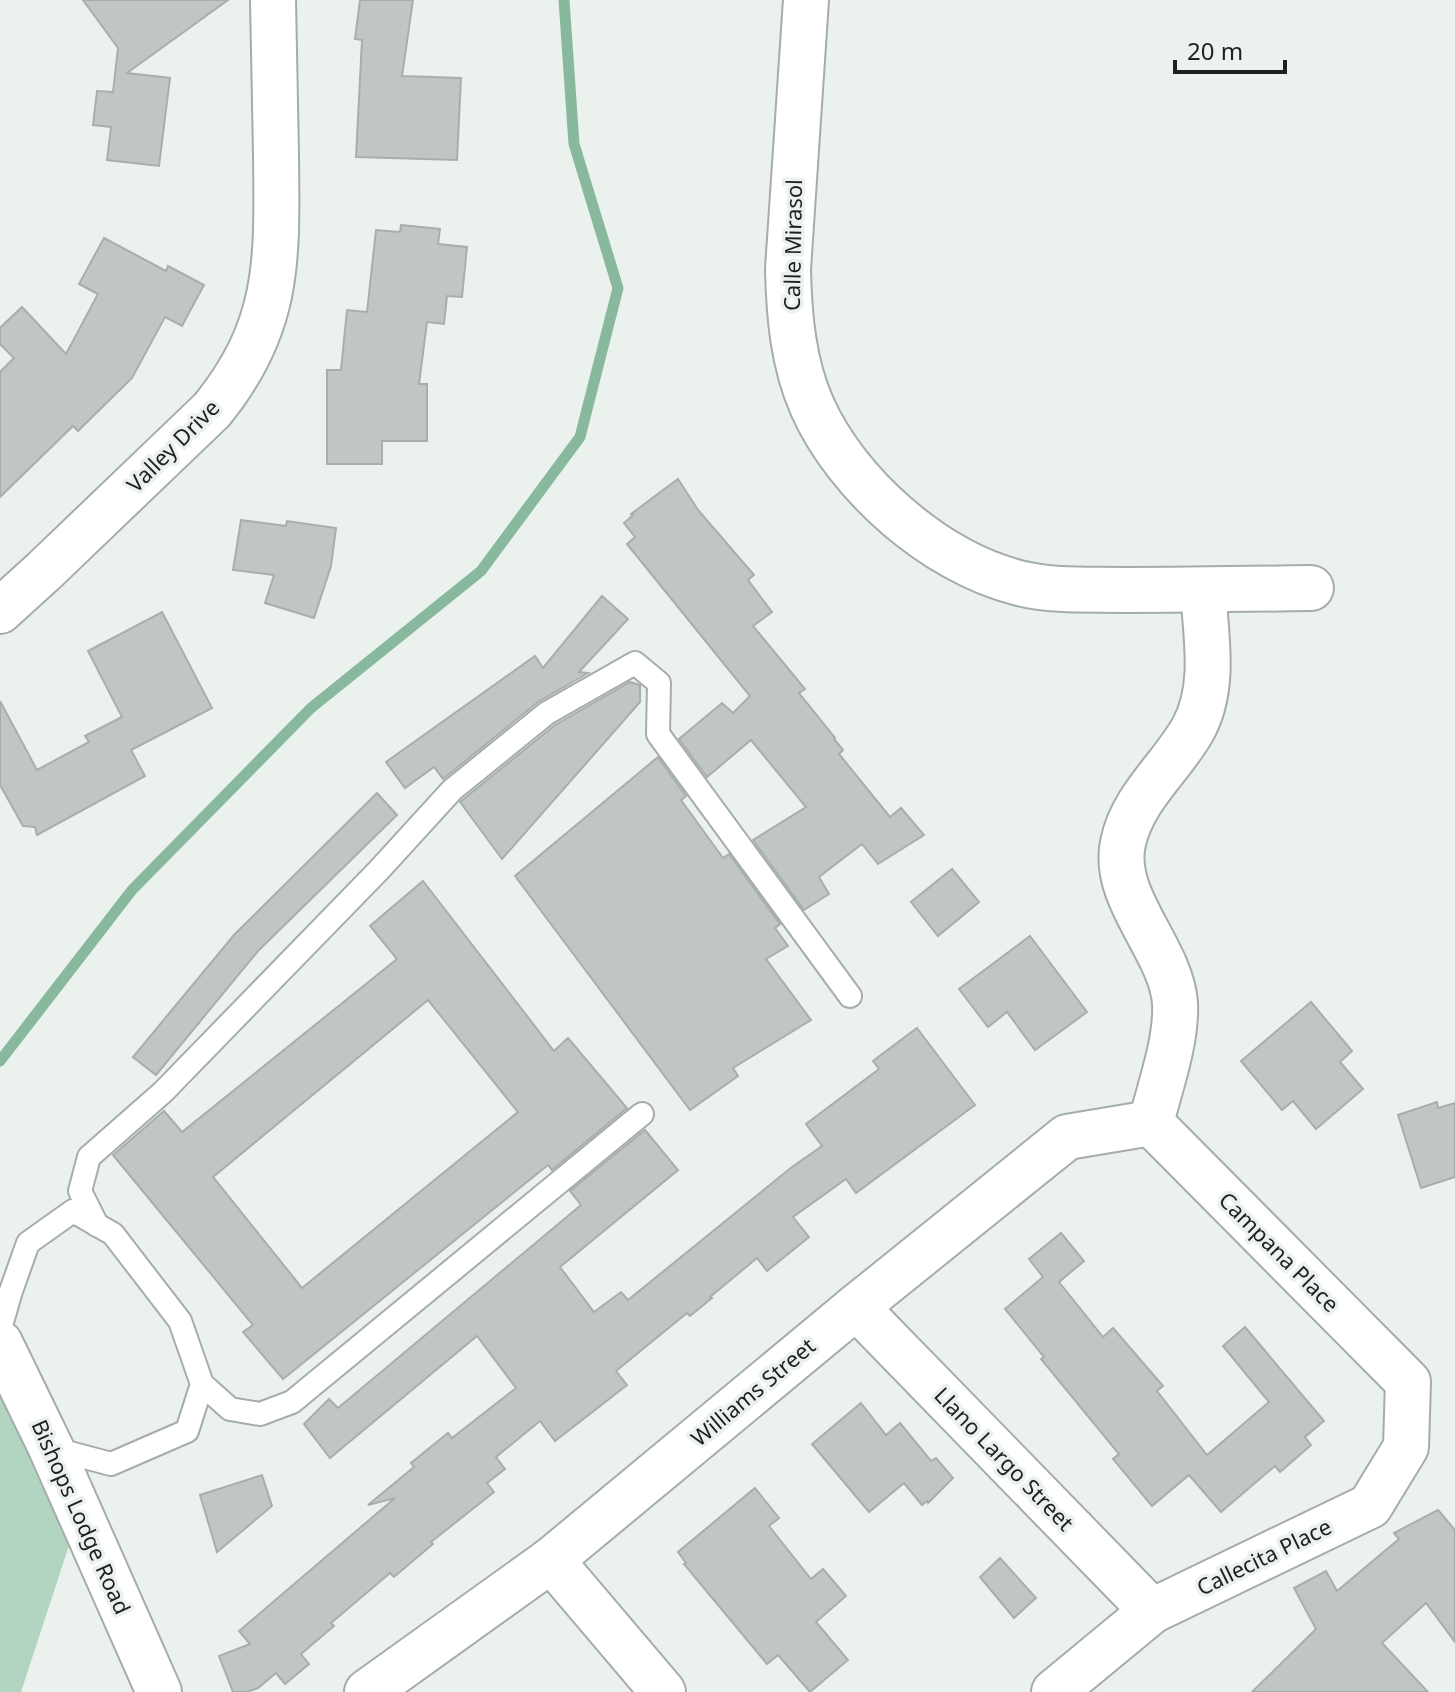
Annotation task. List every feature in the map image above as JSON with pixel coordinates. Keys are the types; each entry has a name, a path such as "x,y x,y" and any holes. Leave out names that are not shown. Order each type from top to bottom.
{"street":[{"name":"Valley Drive","path":"0,611 193,431 222,399 246,362 267,309 276,252 273,0"},
{"name":"Calle Mirasol","path":"806,0 788,269 789,306 800,371 812,406 847,463 868,488 922,536 953,556 985,572 1019,583 1056,589 1203,591 1311,588"},
{"path":"1151,1123 1174,1026 1175,1002 1170,980 1130,894 1122,870 1122,844 1129,822 1142,800 1193,730 1202,709 1207,650 1203,591"},
{"name":"Williams Street","path":"367,1692 551,1560 1067,1137 1151,1123"},
{"name":"Campana Place","path":"1151,1123 1408,1382"},
{"name":"Llano Largo Street","path":"856,1307 1152,1611"},
{"name":"Bishops Lodge Road","path":"0,1343 51,1448 159,1692"},
{"name":"Callecita Place","path":"1054,1692 1152,1611 1370,1506 1406,1447 1408,1382"},
{"path":"551,1560 663,1692"}],"lane":[{"path":"97,1225 80,1191 89,1157 163,1092 379,870 452,790 547,713 635,663 659,683 658,734 850,996"},
{"path":"0,1329 28,1243 73,1211 113,1234 180,1321 202,1384 230,1409 260,1414 292,1402 642,1114"},
{"path":"51,1448 111,1464 187,1431 202,1384"}],"green space":[{"path":"0,1379 75,1527 21,1692 0,1692"}],"building":[{"path":"83,0 228,0 127,73 170,78 159,166 107,160 111,127 93,125 97,91 113,92 118,48"},
{"path":"360,0 413,0 402,76 461,78 457,160 356,157 362,40 355,39"},
{"path":"401,225 440,229 438,244 467,247 462,297 447,296 444,324 427,322 419,384 427,384 427,441 382,441 382,464 327,464 327,370 341,370 347,310 367,312 376,230 400,232"},
{"path":"104,238 166,271 168,266 204,285 182,326 165,317 132,378 78,431 73,426 0,497 0,372 14,358 0,344 0,328 22,307 66,354 98,294 79,284"},
{"path":"678,479 698,510 754,575 748,580 772,612 753,626 805,689 799,693 843,750 839,754 890,817 901,808 924,835 878,864 862,844 819,877 829,894 804,910 753,840 806,807 751,740 707,777 679,739 722,703 733,713 750,696 627,544 635,537 624,523 631,514"},
{"path":"241,520 286,526 287,521 336,528 331,566 314,618 265,603 274,575 233,570"},
{"path":"602,596 628,619 579,672 588,673 538,702 443,779 434,767 405,788 386,762 535,656 543,668"},
{"path":"162,612 212,708 131,750 145,776 37,835 35,827 23,826 0,785 0,701 37,770 89,742 85,736 122,717 88,651"},
{"path":"630,682 640,685 640,702 502,859 460,802 555,725"},
{"path":"658,757 686,796 681,800 723,858 729,854 780,924 775,928 788,946 766,959 811,1020 733,1068 738,1076 690,1110 515,876"},
{"path":"377,793 397,815 258,951 156,1075 133,1057 234,935"},
{"path":"952,869 979,902 938,936 911,902"},
{"path":"423,881 554,1051 568,1038 627,1108 552,1170 548,1165 283,1379 243,1332 253,1325 113,1155 164,1111 182,1132 397,959 370,926","holes":["428,1000 518,1112 302,1288 213,1177"]},
{"path":"1030,936 1087,1012 1035,1050 1007,1012 988,1027 959,989"},
{"path":"1311,1002 1352,1051 1340,1062 1363,1089 1316,1129 1293,1101 1282,1110 1241,1061"},
{"path":"917,1028 975,1105 856,1193 846,1179 793,1217 809,1237 767,1271 757,1258 690,1316 687,1313 616,1371 627,1385 555,1441 540,1421 496,1457 505,1469 487,1483 494,1492 431,1542 433,1544 394,1577 390,1573 331,1623 334,1626 301,1654 309,1664 285,1684 276,1673 258,1688 233,1692 219,1656 250,1644 239,1631 395,1498 368,1505 414,1467 411,1463 448,1433 452,1438 516,1388 477,1336 330,1458 304,1424 329,1399 338,1408 581,1205 570,1191 645,1130 678,1170 560,1267 594,1312 621,1292 628,1300 822,1146 806,1124 879,1069 873,1061"},
{"path":"1437,1102 1438,1108 1455,1103 1455,1177 1421,1188 1398,1115"},
{"path":"1061,1233 1084,1261 1059,1282 1103,1337 1113,1328 1163,1386 1157,1391 1207,1455 1269,1402 1223,1346 1245,1327 1324,1421 1305,1437 1311,1445 1280,1472 1275,1466 1221,1512 1189,1475 1152,1506 1113,1459 1119,1454 1041,1359 1044,1357 1005,1309 1043,1277 1029,1259"},
{"path":"861,1403 886,1435 900,1423 931,1461 936,1458 953,1478 928,1503 922,1505 904,1483 869,1512 812,1444"},
{"path":"262,1475 272,1506 217,1552 200,1495"},
{"path":"755,1488 779,1518 769,1526 811,1579 823,1569 846,1596 816,1622 848,1660 810,1692 778,1655 767,1664 684,1564 678,1552"},
{"path":"1438,1510 1455,1530 1455,1642 1426,1603 1382,1643 1428,1692 1252,1692 1316,1629 1294,1588 1326,1571 1337,1591 1399,1539 1394,1533"},
{"path":"1000,1558 1036,1598 1014,1618 980,1577"}],"waterway":[{"path":"0,1061 132,890 311,708 481,571 580,437 618,288 574,144 564,0"}]}
